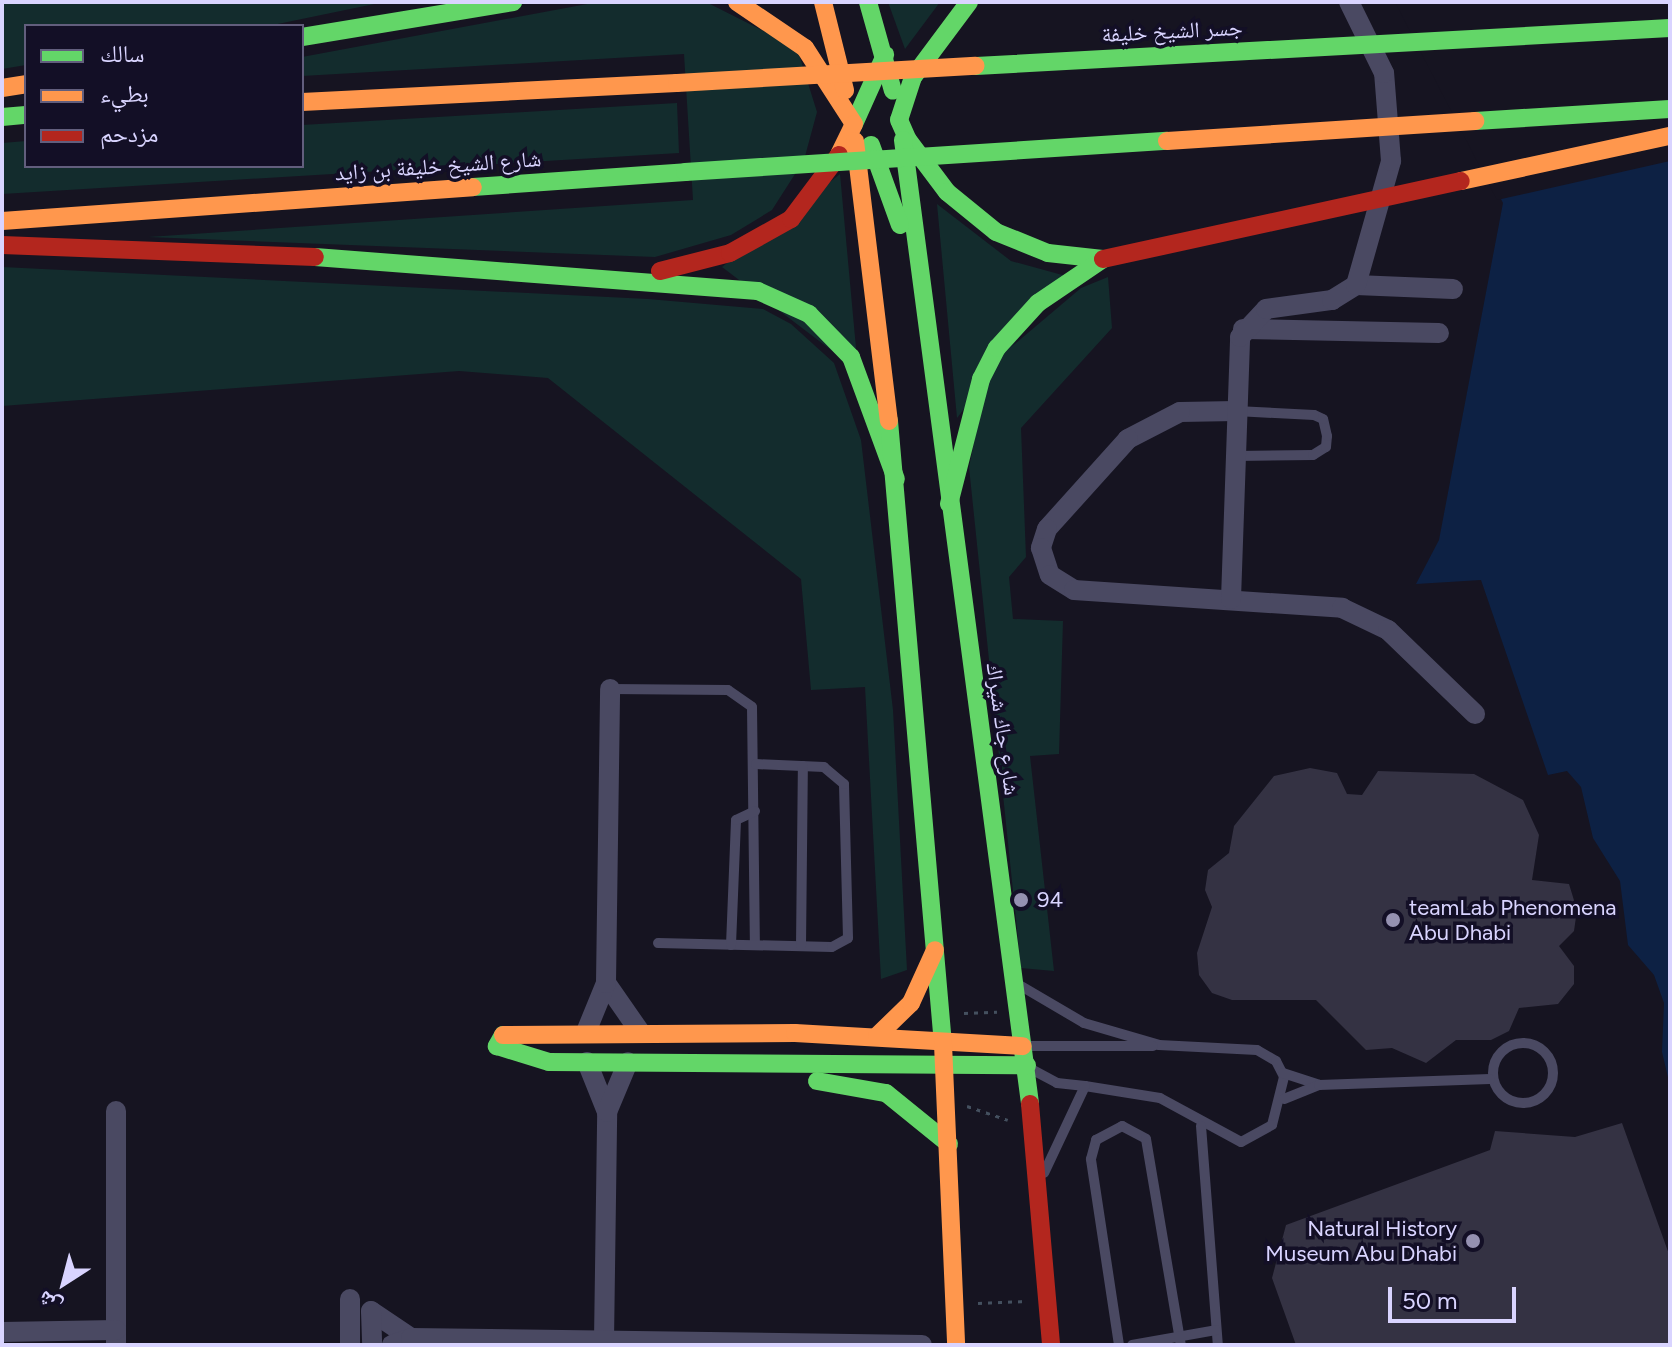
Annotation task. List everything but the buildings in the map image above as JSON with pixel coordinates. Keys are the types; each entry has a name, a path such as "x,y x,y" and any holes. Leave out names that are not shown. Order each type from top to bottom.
{"main road":[{"path":"304,37 513,2"},
{"path":"737,2 805,48 854,124 879,154 901,225 921,414 938,439"},
{"path":"823,2 854,124 896,479 939,942 956,1345"},
{"name":"شارع جاك شيراك","path":"868,2 885,55 919,223 938,439 1027,1065 1051,1345"},
{"path":"860,194 899,120 923,57 969,2"},
{"name":"جسر الشيخ خليفة","path":"304,102 1670,28"},
{"path":"834,44 870,90 899,120 933,176 980,222 1030,248 1103,259 1670,136"},
{"path":"619,277 704,262 773,232 823,184 885,55"},
{"path":"2,88 24,84"},
{"name":"شارع الشيخ خليفة بن زايد","path":"2,221 685,172 1670,109"},
{"path":"2,117 24,115"},
{"path":"2,245 619,277 748,289 809,314 861,375 896,479"},
{"path":"949,504 981,379 997,348 1038,303 1103,259"},
{"path":"877,1036 911,1003 939,942"},
{"path":"1023,1046 877,1036 640,1032 506,1034 497,1046 549,1062 1027,1065"},
{"path":"704,1062 742,1078 875,1088 949,1144"}],"street":[{"path":"1334,2 1380,59"},
{"path":"1348,331 1353,287 1391,161 1380,59 1349,2"},
{"path":"1231,599 1236,411 1243,329 1266,309 1332,300 1353,287 1453,289"},
{"path":"1243,329 1439,333"},
{"path":"1236,411 1180,412 1140,430 1053,521 1041,548 1050,575 1074,590 1231,599 1358,614 1401,641 1475,714"},
{"path":"586,1032 606,983 610,689"},
{"path":"606,983 640,1032"},
{"path":"587,1062 607,1112"},
{"path":"604,1341 607,1112 628,1062"},
{"path":"2,1332 116,1338 116,1111"},
{"path":"350,1299 350,1345"},
{"path":"372,1345 371,1311 402,1342 920,1344 954,1312"}],"lane":[{"path":"1235,456 1313,455 1326,447 1327,436 1323,419 1314,415 1236,411"},
{"path":"610,689 735,692 755,713 755,945"},
{"path":"658,943 836,947 849,928 844,784 830,769 756,764"},
{"path":"801,946 803,766"},
{"path":"731,945 736,820 755,811"},
{"path":"1014,982 1084,1023 1159,1045"},
{"path":"1023,1046 1159,1045 1257,1050 1283,1073 1319,1085"},
{"path":"1284,1099 1319,1085 1490,1079 1517,1100 1542,1098 1555,1075 1551,1056 1540,1047 1515,1047 1495,1061 1490,1079"},
{"path":"1027,1065 1057,1083 1139,1090 1227,1138 1252,1139 1272,1125 1284,1099 1283,1073"},
{"path":"1038,1185 1085,1086"},
{"path":"1119,1345 1091,1159 1096,1140 1122,1126 1146,1139 1180,1340"},
{"path":"1201,1126 1218,1345"},
{"path":"1136,1345 1180,1340 1216,1330"}],"path":[{"path":"960,1013 1018,1011"},
{"path":"945,1100 999,1120 1032,1119"},
{"path":"954,1312 1049,1300"}],"green space":[{"path":"2,2 384,2 278,24 24,24 24,65 2,69"},
{"path":"598,2 706,2 797,48 817,112 804,160 772,210 731,235 655,257 148,237 693,200 684,54 304,76 304,57"},
{"path":"888,2 940,2 905,49"},
{"path":"677,103 679,153 2,194 2,143 24,141 24,168 304,168 304,125"},
{"path":"840,174 856,348 852,366 722,267"},
{"path":"937,204 1011,261 1066,276 957,418"},
{"path":"2,267 648,299 763,309 791,324 834,363 861,440 893,710 907,970 881,979 865,687 811,690 801,579 548,378 459,371 2,406"},
{"path":"1108,277 1112,328 1021,428 1026,557 1009,577 1013,619 1063,621 1059,754 1030,756 1054,971 1021,968 969,467 990,365 1081,288"}],"water":[{"path":"1399,2 1670,2 1670,1086 1662,1052 1664,1003 1654,975 1628,945 1620,881 1593,838 1581,787 1567,771 1548,775 1481,580 1416,584 1439,540 1503,203"}],"pier":[{"path":"1395,2 1670,2 1670,161 1497,200"}],"traffic: fast":[{"path":"304,37 513,2"},
{"path":"868,2 893,91"},
{"path":"969,2 913,77 899,120 908,140 947,192 996,232 1048,253 1103,259"},
{"path":"976,66 1670,28"},
{"path":"854,124 885,55"},
{"path":"1475,121 1670,109"},
{"path":"2,117 24,115"},
{"path":"903,140 1030,1104"},
{"path":"685,172 1167,141"},
{"path":"871,145 900,225"},
{"path":"473,187 685,172"},
{"path":"315,257 758,291 809,314 851,357 896,479"},
{"path":"949,504 981,379 997,348 1038,303 1103,259"},
{"path":"889,421 943,1044"},
{"path":"503,1035 497,1046 549,1062 1027,1065"},
{"path":"817,1081 886,1093 949,1144"}],"traffic: slow":[{"path":"737,2 805,48 854,124 839,155"},
{"path":"823,2 845,90"},
{"path":"677,83 976,66"},
{"path":"304,102 677,83"},
{"path":"2,88 24,84"},
{"path":"1167,141 1475,121"},
{"path":"1461,181 1670,136"},
{"path":"855,141 889,421"},
{"path":"2,221 473,187"},
{"path":"877,1036 911,1003 935,950"},
{"path":"503,1035 795,1033 1023,1046"},
{"path":"943,1044 956,1345"}],"traffic: jam":[{"path":"660,271 730,253 791,219 839,155"},
{"path":"1103,259 1461,181"},
{"path":"2,245 315,257"},
{"path":"1030,1104 1051,1345"}],"place":[{"name":"94","path":"1021,900"},
{"name":"teamLab Phenomena Abu Dhabi","path":"1393,920"},
{"name":"Natural History Museum Abu Dhabi","path":"1473,1241"}]}
